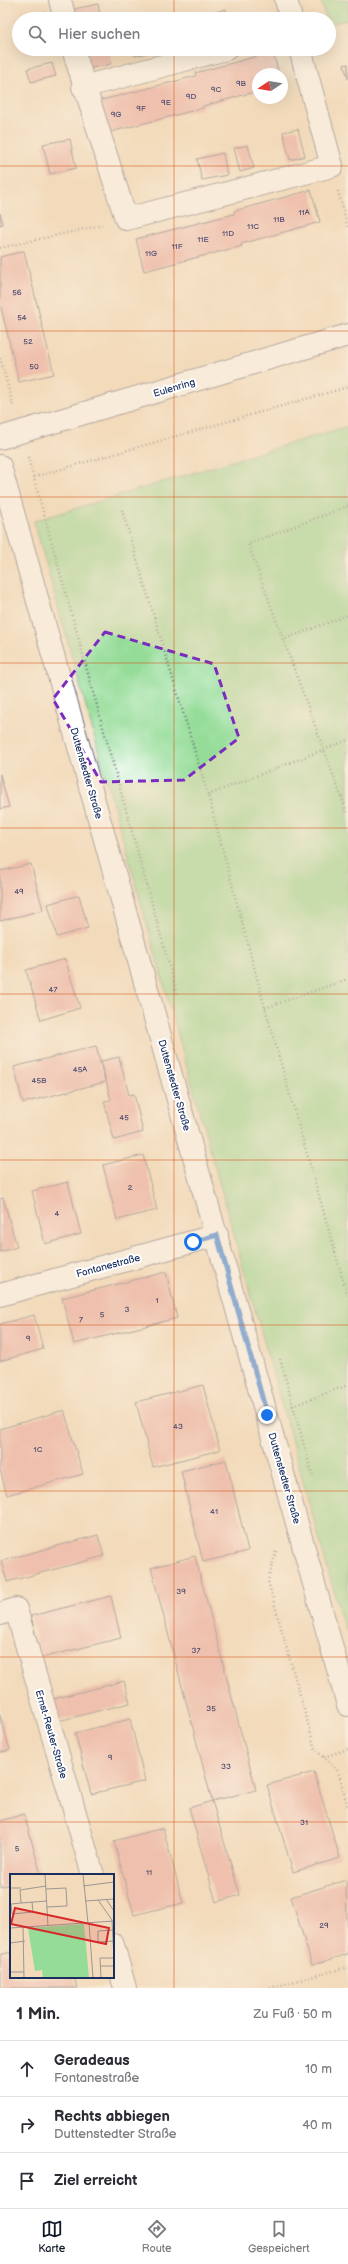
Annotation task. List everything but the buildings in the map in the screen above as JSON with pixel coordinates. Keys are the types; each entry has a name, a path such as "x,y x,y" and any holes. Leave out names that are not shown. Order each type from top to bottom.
{"street":[{"path":"60,0 63,12"},
{"path":"286,0 289,12"},
{"path":"75,56 83,87 126,219 332,166 302,56"},
{"path":"83,87 200,56"},
{"name":"Eulenring","path":"0,438 348,335"},
{"name":"Duttenstedter Straße","path":"0,466 348,1705"},
{"name":"Fontanestraße","path":"0,1295 217,1235"},
{"name":"Ernst-Reuter-Straße","path":"0,1614 16,1609 93,1874"},
{"path":"114,1948 126,1988"}],"path":[{"path":"332,166 348,227"},
{"path":"0,248 126,219"},
{"path":"0,358 179,1000"},
{"path":"34,477 348,387"},
{"path":"348,506 248,544 282,640 348,815"},
{"path":"122,510 208,795 265,1008 348,1297"},
{"path":"282,640 348,615"},
{"path":"208,795 348,740"},
{"path":"265,1008 348,979"},
{"path":"267,1415 348,1385"},
{"path":"277,1550 268,1581 315,1749 338,1771 348,1808"},
{"path":"324,1757 348,1749"},
{"path":"270,1988 348,1967"}],"highlighted area":[{"path":"105,632 214,664 239,738 184,780 101,782 53,699"}],"green space":[{"path":"321,0 348,0 348,20 336,23 336,12 324,12"},
{"path":"348,426 348,1629 345,1631 34,521"}],"route":[{"path":"193,1242 217,1235 267,1415"}]}
